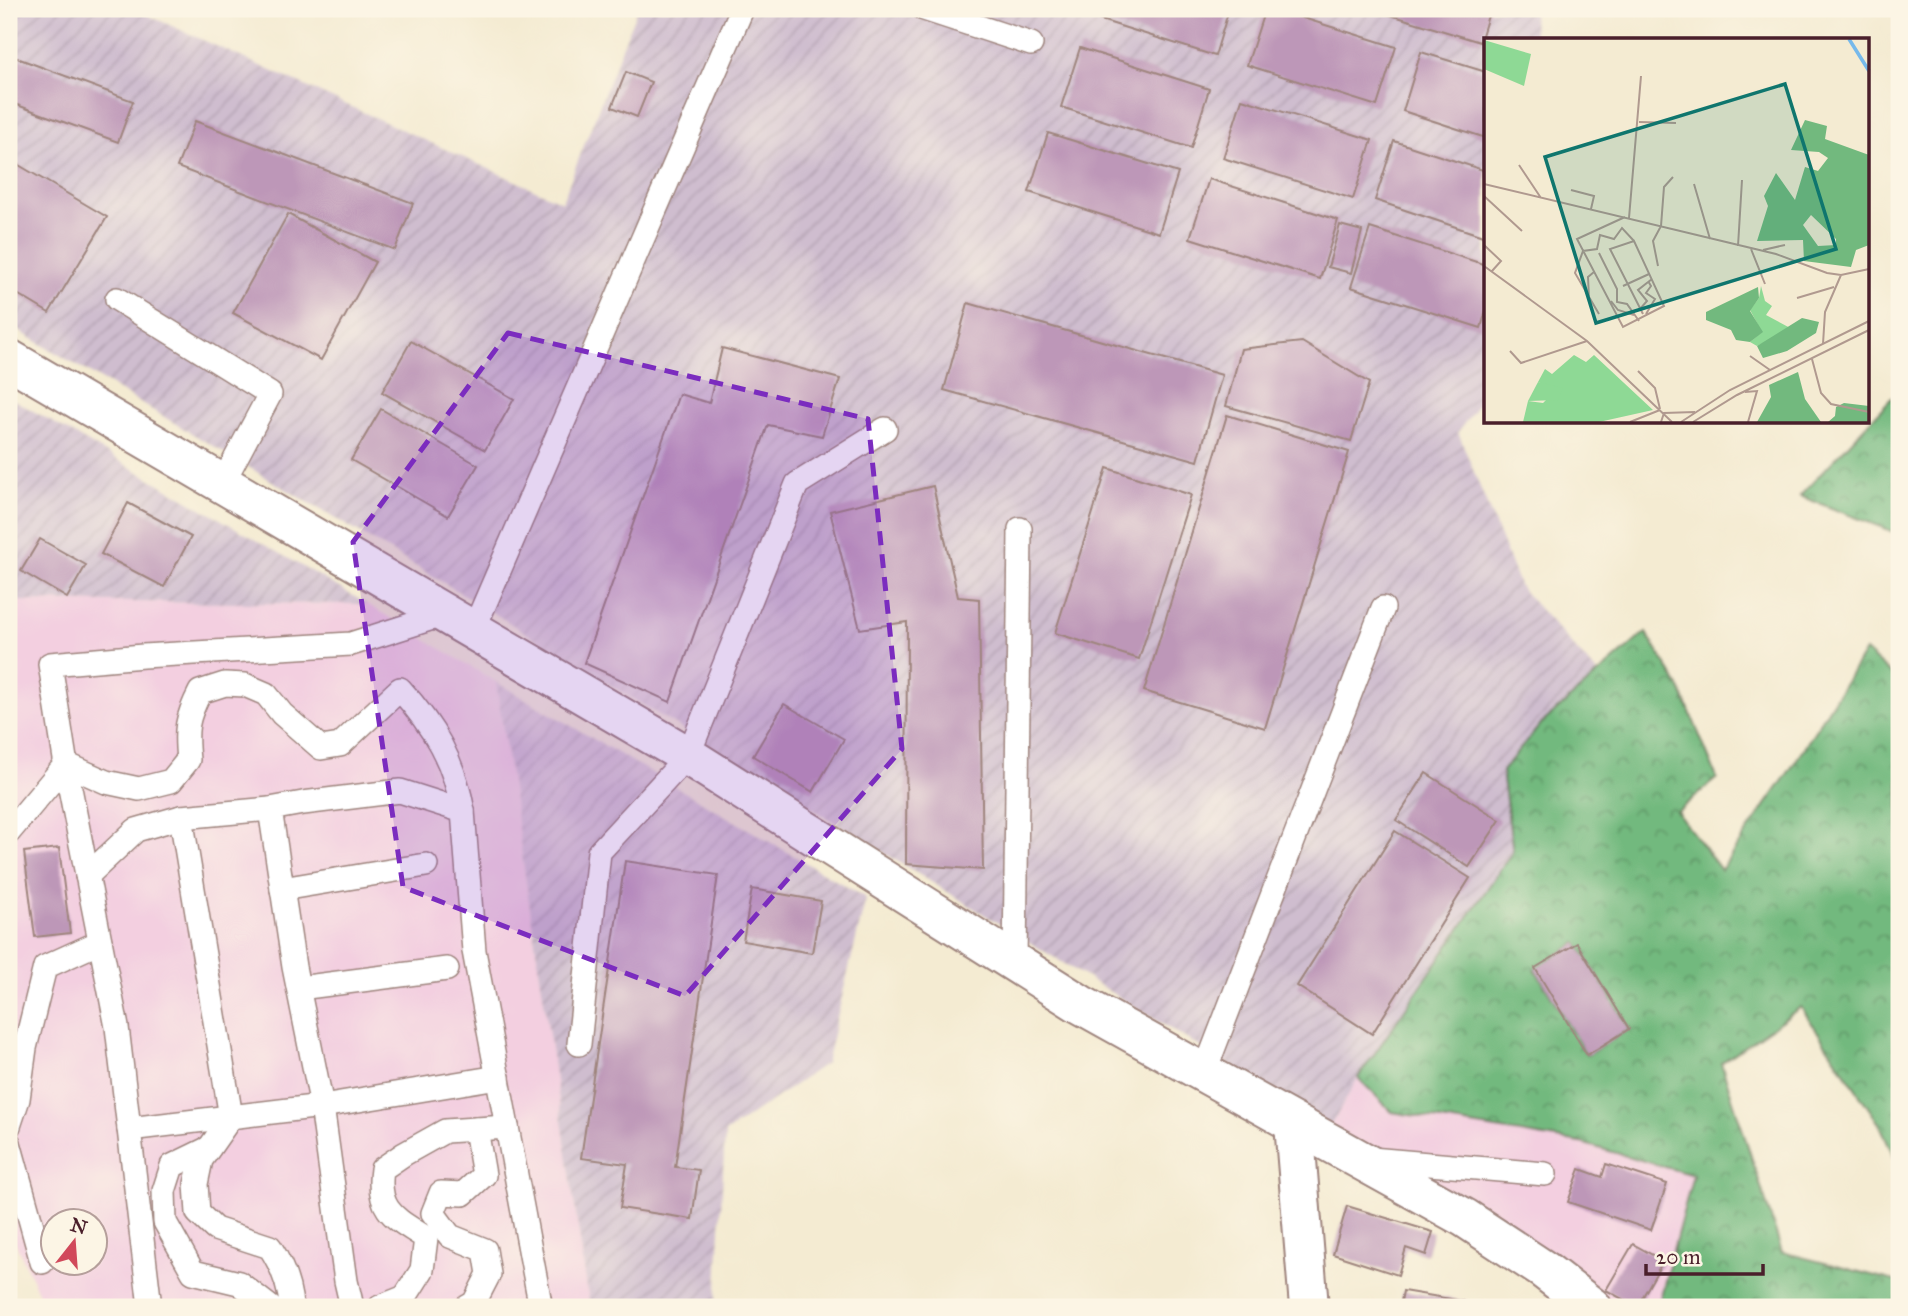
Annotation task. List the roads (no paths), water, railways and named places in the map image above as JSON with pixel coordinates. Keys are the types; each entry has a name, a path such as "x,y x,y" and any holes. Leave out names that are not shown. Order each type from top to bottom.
{"street":[{"path":"9,359 688,756 1080,1004 1465,1218 1544,1270 1592,1307"},
{"path":"1294,1124 1308,1307"}],"lane":[{"path":"150,1307 117,1027 66,764 50,664 351,644 459,622 742,9"},
{"path":"924,9 1031,44"},
{"path":"117,299 270,394 222,484"},
{"path":"579,1044 599,852 688,756 797,484 886,429"},
{"path":"1015,964 1020,529"},
{"path":"1204,1073 1383,608"},
{"path":"66,764 106,782 139,789 171,781 188,760 186,736 189,712 200,692 225,684 245,685 266,694 282,713 321,748 340,745 400,689 419,711 444,750 459,790 474,951 539,1307"},
{"path":"9,832 66,764"},
{"path":"87,876 136,830 181,817 270,809 400,791 463,811"},
{"path":"270,809 294,967 322,1106 352,1307"},
{"path":"181,817 231,1117 201,1160 196,1184 198,1213 215,1229 271,1247 283,1269 291,1296 291,1307"},
{"path":"282,889 426,865"},
{"path":"9,1126 18,1099 25,1048 45,967 100,942"},
{"path":"299,988 447,970"},
{"path":"129,1129 322,1106 498,1077"},
{"path":"380,1307 405,1297 422,1270 426,1238 390,1214 379,1188 382,1169 445,1131 507,1127"},
{"path":"467,1307 474,1303 489,1274 485,1250 450,1236 433,1213 441,1193 463,1194 484,1175 476,1129"},
{"path":"9,1143 38,1248"},
{"path":"209,1148 172,1166 164,1191 165,1223 193,1272 239,1283 270,1307"},
{"path":"1354,1157 1545,1174"}]}
